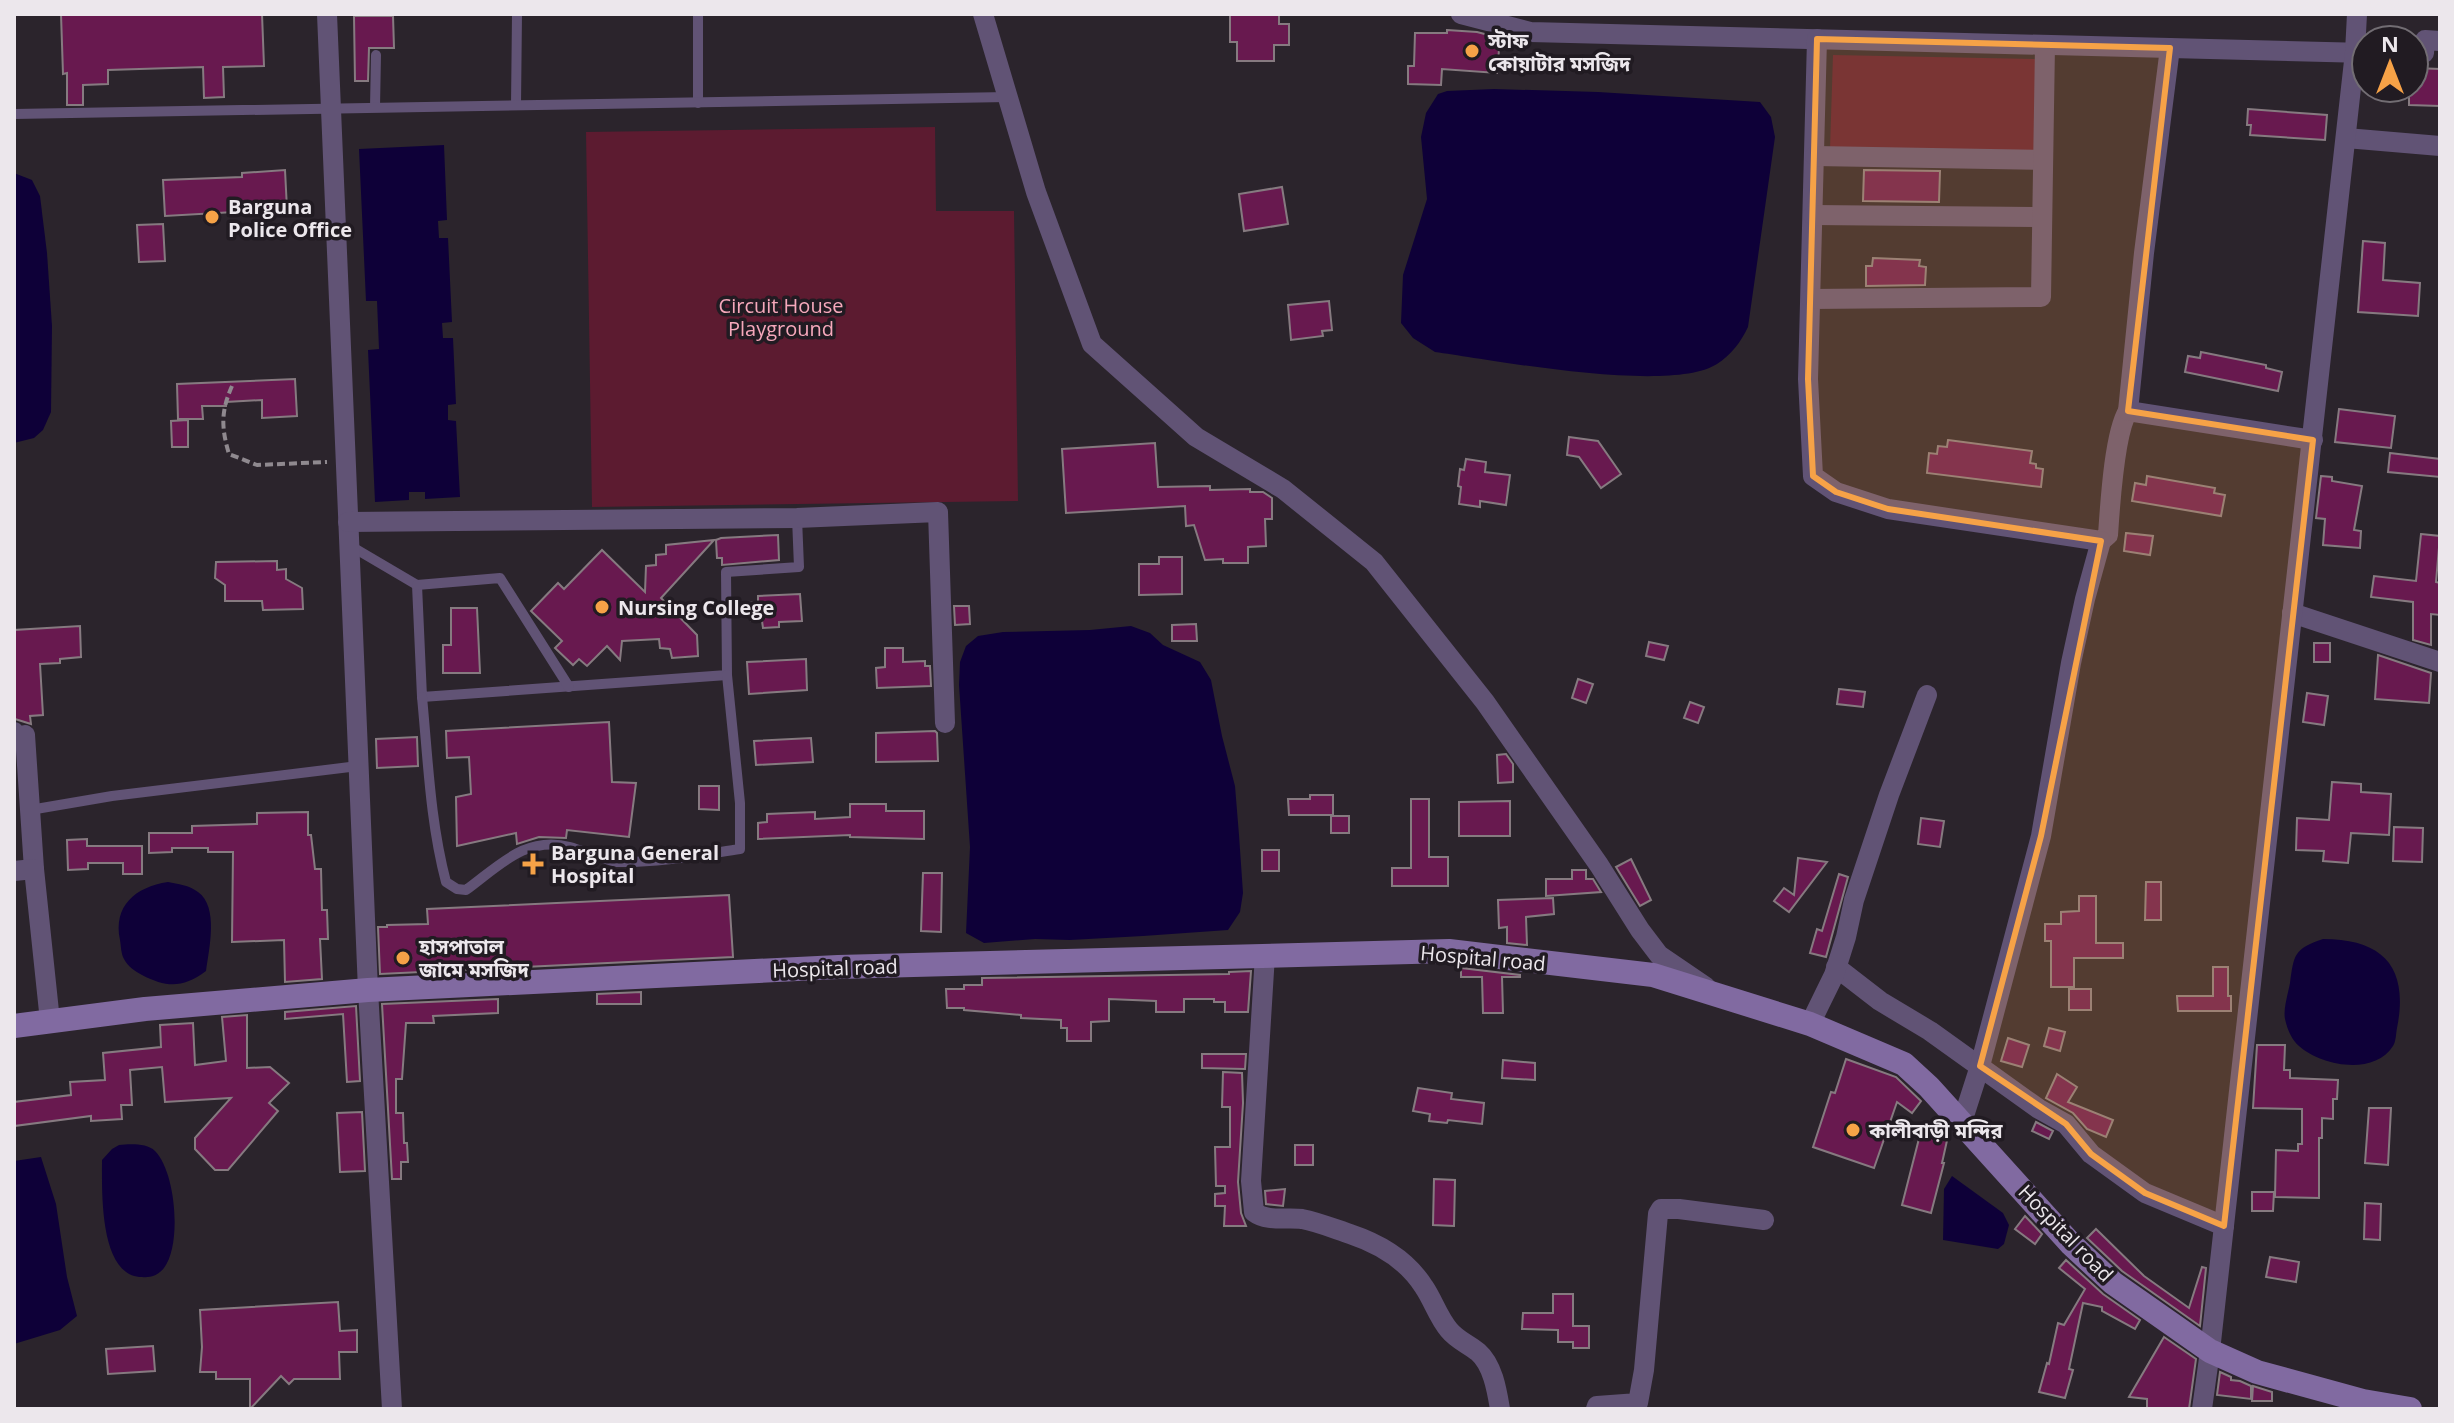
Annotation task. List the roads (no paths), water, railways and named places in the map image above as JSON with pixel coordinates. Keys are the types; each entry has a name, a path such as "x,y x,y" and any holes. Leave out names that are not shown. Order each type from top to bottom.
{"street":[{"path":"327,14 368,990 392,1409"},
{"path":"983,14 1036,192 1092,344 1196,437 1283,489 1374,562 1485,702 1659,955 1720,996"},
{"path":"1461,14 1530,32 2350,52"},
{"path":"1817,39 1808,379 1813,476 1836,492 1888,509 2101,541"},
{"path":"1811,299 2041,297 2045,45"},
{"path":"1962,1122 1980,1066 2041,836 2085,599 2101,541 2108,535 2119,435 2128,411 2170,48"},
{"path":"2202,1409 2352,104"},
{"path":"2346,138 2440,146"},
{"path":"1815,156 2043,160"},
{"path":"1813,215 2042,217"},
{"path":"2128,411 2313,440"},
{"path":"348,522 797,518 938,512 945,723"},
{"path":"2292,613 2440,662"},
{"path":"1813,1020 1835,971 1889,795 1927,695"},
{"path":"14,732 15,738 25,735 30,810 24,870 50,1021"},
{"name":"Hospital road","path":"14,1026 145,1009 368,990 822,968 1449,951 1653,975 1813,1020 1904,1064 1962,1122 2071,1244 2113,1283 2210,1351 2257,1372 2363,1401 2410,1409"},
{"path":"1265,955 1251,1181 1254,1212 1260,1217 1304,1219 1362,1238 1395,1255 1426,1288 1448,1330 1485,1359 1500,1409"},
{"path":"1835,971 1930,1031 2039,1109 2066,1124 2091,1154 2145,1193 2224,1226"},
{"path":"1596,1409 1597,1406 1610,1404 1638,1403 1661,1209 1764,1220"}],"lane":[{"path":"516,105 517,14"},
{"path":"698,14 698,103"},
{"path":"375,107 376,55"},
{"path":"14,114 1008,97"},
{"path":"417,585 422,697 435,835 446,882 457,889 466,890 501,862 534,845 561,844 613,862 673,859 740,849 740,803 727,675 726,572 799,567 797,518"},
{"path":"349,545 417,585 500,578 569,687"},
{"path":"422,697 727,675"},
{"path":"30,810 112,796 358,766"}],"place":[{"name":"স্টাফ কোয়াটার মসজিদ","path":"1472,51"},
{"name":"Barguna Police Office","path":"212,217"},
{"name":"Nursing College","path":"602,607"},
{"name":"Barguna General Hospital","path":"533,864"},
{"name":"হাসপাতাল জামে মসজিদ","path":"403,958"},
{"name":"কালীবাড়ী মন্দির","path":"1853,1130"}],"park label":[{"name":"Circuit House Playground","path":"781,316"}]}
